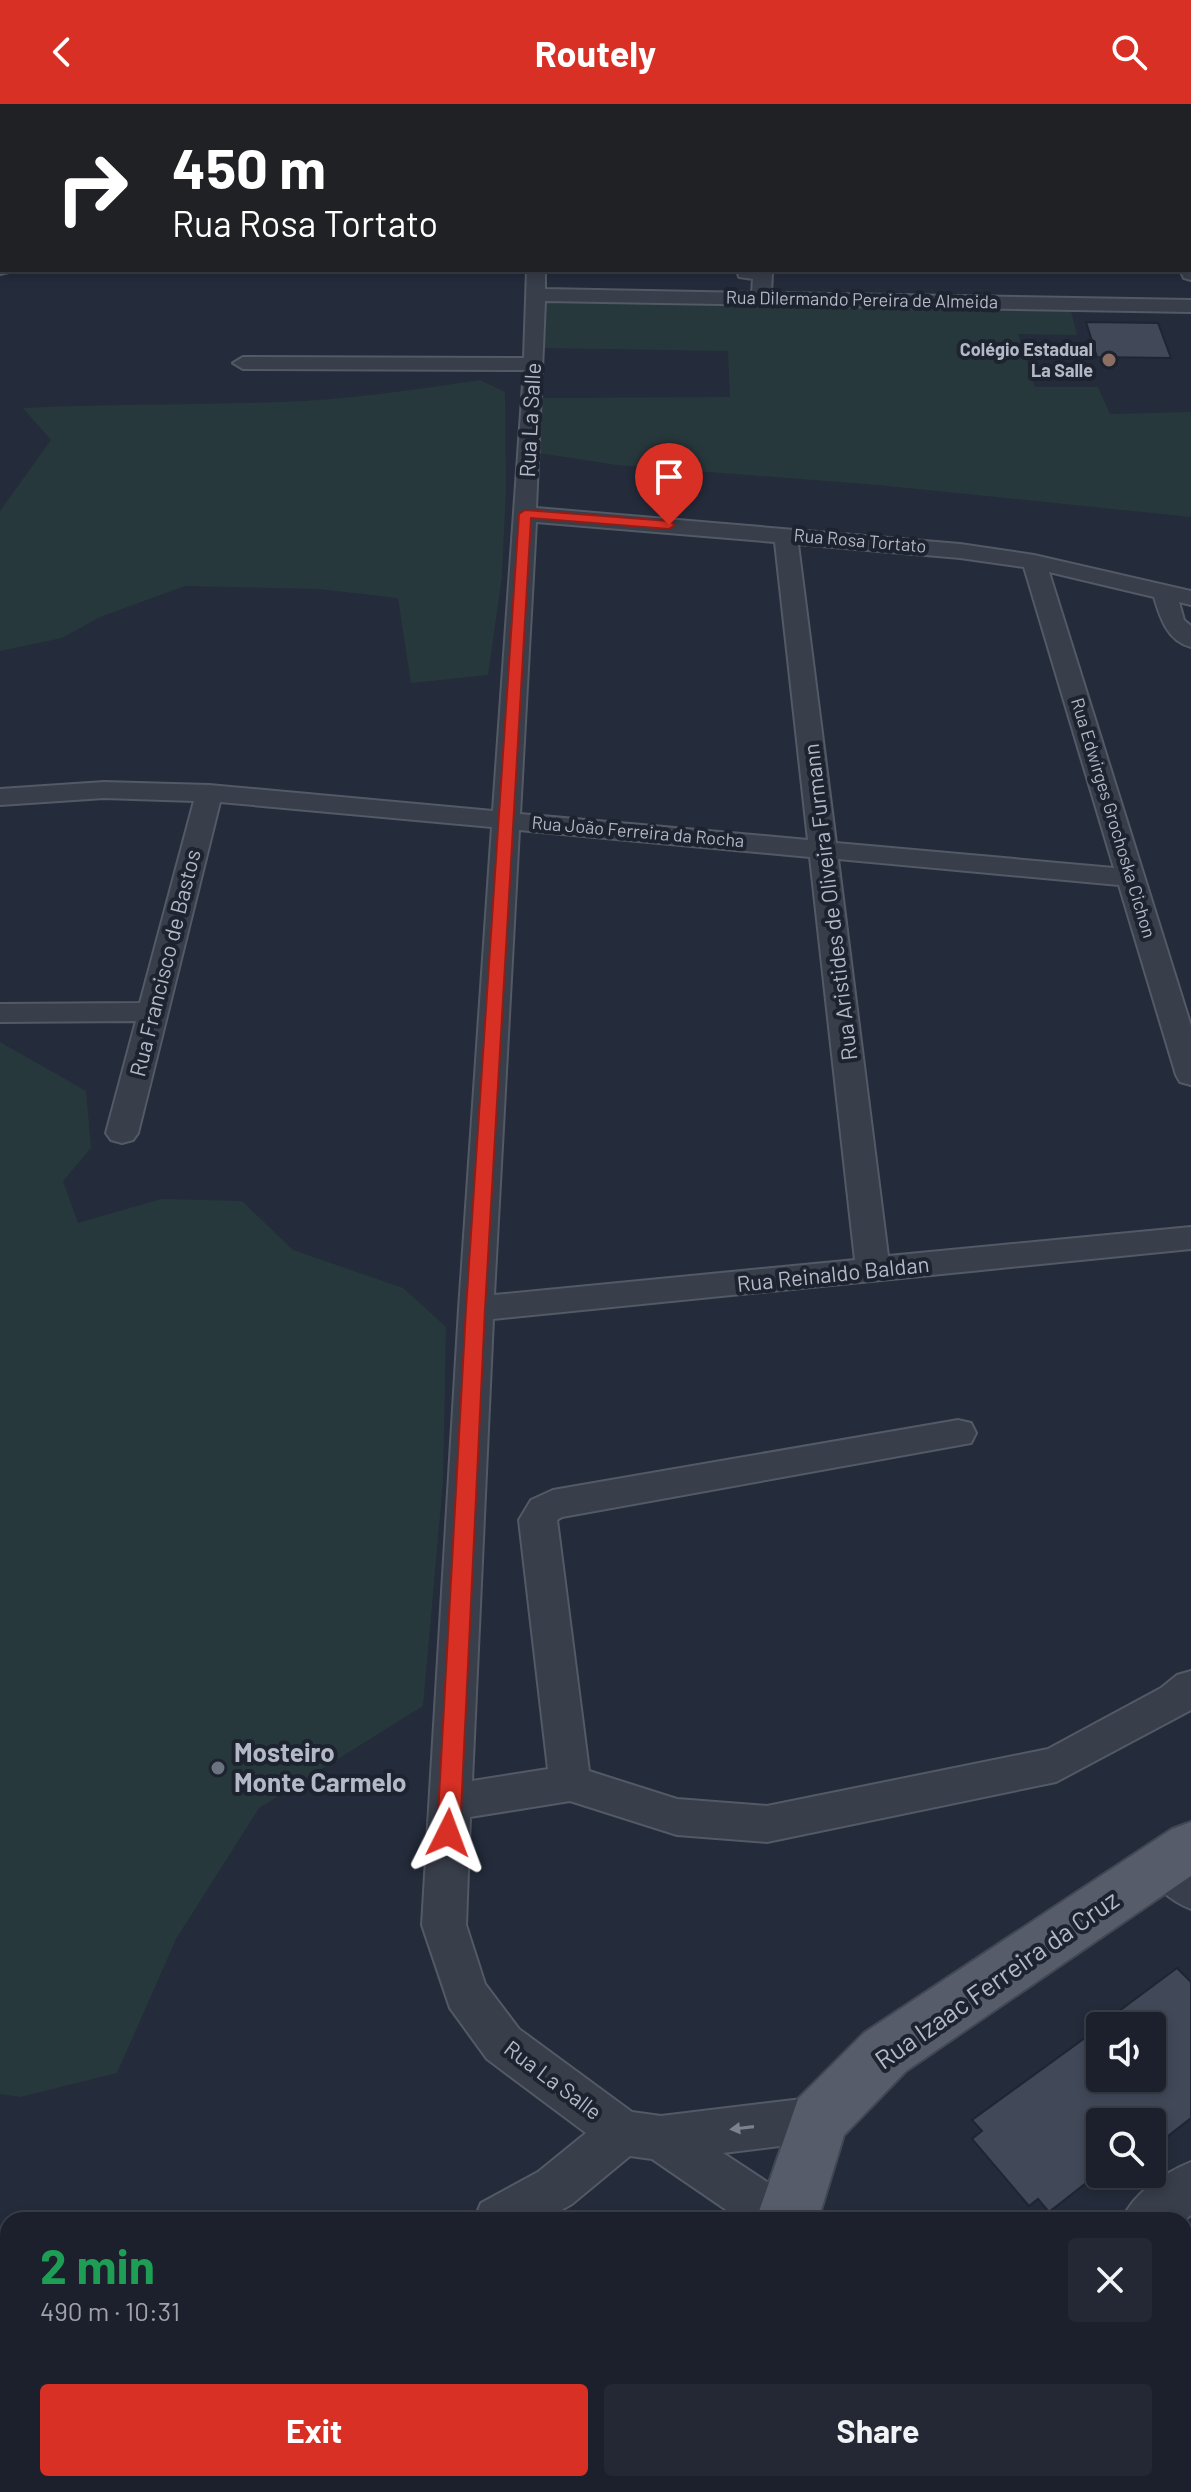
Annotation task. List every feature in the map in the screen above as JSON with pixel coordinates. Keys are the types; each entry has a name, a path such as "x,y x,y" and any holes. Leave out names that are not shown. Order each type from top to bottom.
{"main road":[{"name":"Rua Izaac Ferreira da Cruz","path":"787,2212 819,2119 885,2052 1182,1867"}],"street":[{"path":"746,272 763,274 761,299"},
{"path":"636,297 639,276"},
{"name":"Rua Dilermando Pereira de Almeida","path":"535,282 636,297 1191,306"},
{"name":"Rua La Salle","path":"535,282 534,364 476,1309 444,1925 466,1994 503,2044 642,2136 770,2212"},
{"path":"243,363 534,364"},
{"name":"Rua Rosa Tortato","path":"525,514 960,551 1034,562 1191,598"},
{"name":"Rua Aristides de Oliveira Furmann","path":"785,534 873,1270"},
{"name":"Rua Edwirges Grochoska Cichon","path":"1034,562 1191,1075"},
{"path":"1164,591 1173,622 1191,640"},
{"name":"Rua João Ferreira da Rocha","path":"0,797 104,790 209,793 1131,878"},
{"name":"Rua Francisco de Bastos","path":"122,1133 209,793"},
{"path":"0,1013 153,1012"},
{"name":"Rua Reinaldo Baldan","path":"476,1309 1191,1238"},
{"path":"570,1783 538,1520 544,1510 553,1504 958,1433"},
{"path":"450,1802 570,1783 677,1817 767,1824 1056,1765 1175,1700 1191,1687"},
{"path":"512,2212 642,2136 819,2119"},
{"path":"1156,2212 1191,2185"}],"shaded area":[{"path":"546,299 1071,311 1077,335 1018,334 1035,387 1098,387 1110,414 1191,412 1191,517 878,485 617,465 539,453 542,398 730,397 728,351 542,348"},
{"path":"480,380 505,392 506,487 502,576 488,675 411,683 398,598 318,589 185,586 100,617 62,638 0,651 0,511 51,440 23,408 304,401"},
{"path":"0,1042 86,1091 91,1148 63,1181 78,1223 161,1199 242,1201 293,1250 403,1288 446,1327 443,1482 423,1706 259,1808 176,1939 117,2073 20,2097 0,2094"}],"building":[{"path":"1086,322 1158,323 1171,358 1097,357"},
{"path":"1177,1968 1191,1982 1191,2118 1168,2136 1166,2108 1086,2108 1086,2183 1049,2212 1038,2199 1029,2206 972,2139 982,2131 972,2120 1086,2037 1086,2092 1166,2092 1166,2012 1118,2012"}],"place":[{"name":"Colégio Estadual La Salle","path":"1109,360"},
{"name":"Mosteiro Monte Carmelo","path":"218,1768"}],"route":[{"path":"448,1833 476,1309 525,514 669,525"}]}
